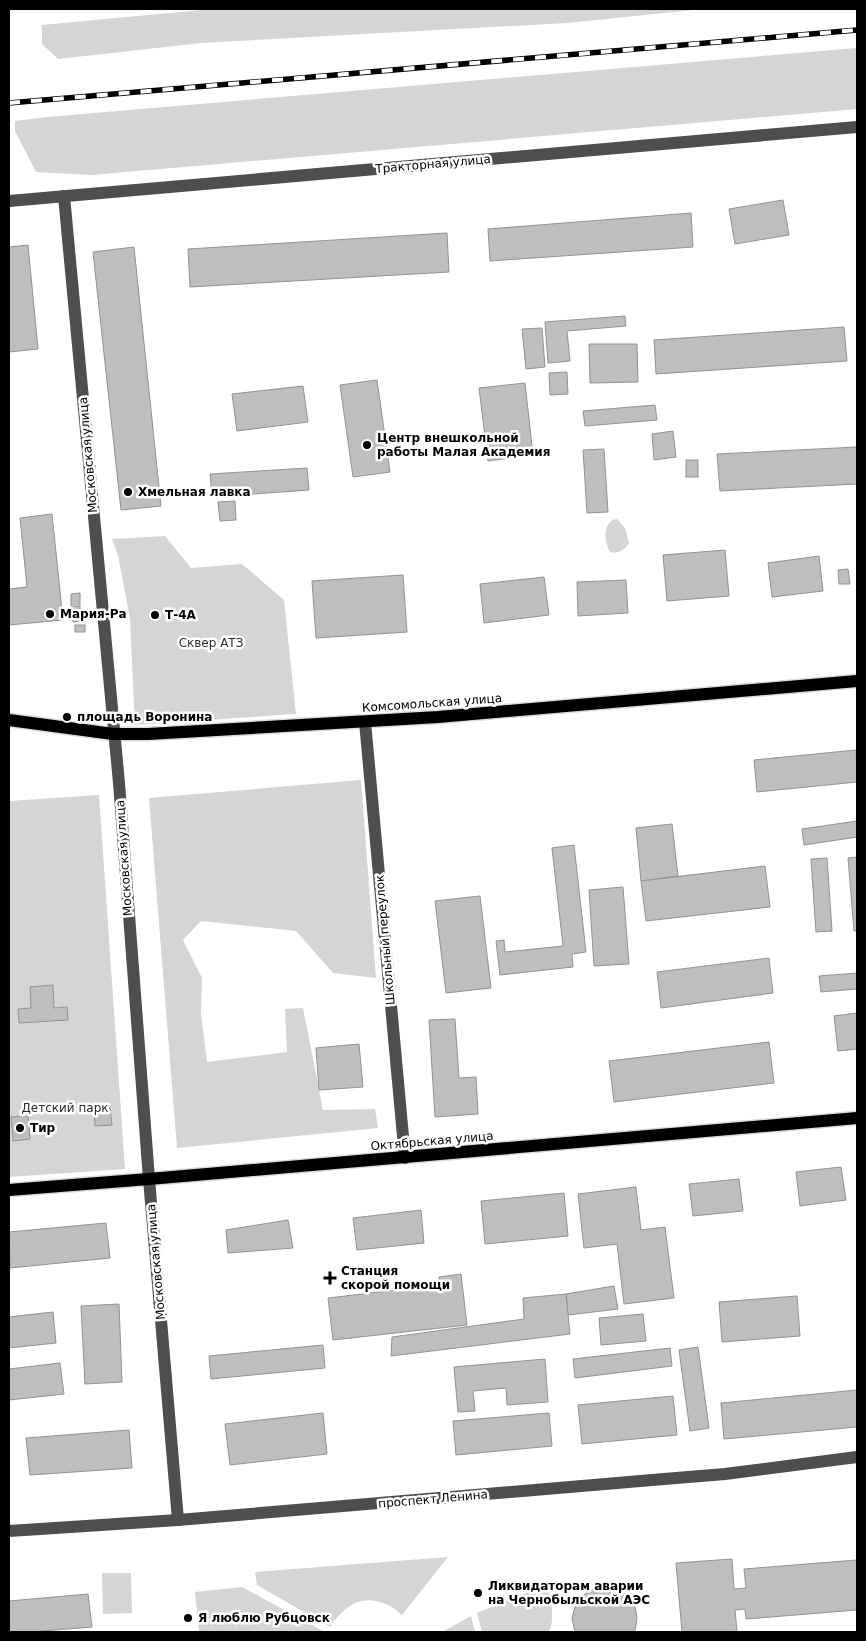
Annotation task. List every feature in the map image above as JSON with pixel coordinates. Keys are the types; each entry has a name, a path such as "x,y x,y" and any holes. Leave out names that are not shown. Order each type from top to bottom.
{"main road":[{"name":"Комсомольская улица","path":"9,720 113,734 148,734 365,722 857,681"},
{"name":"Октябрьская улица","path":"9,1190 405,1158 857,1118"}],"street":[{"name":"Тракторная улица","path":"9,201 857,126"},
{"name":"Московская улица","path":"64,196 119,783 149,1179 178,1520"},
{"name":"Школьный переулок","path":"365,722 405,1158"},
{"name":"проспект Ленина","path":"9,1530 178,1520 725,1474 857,1457"}],"green space":[{"path":"212,9 704,9 567,23 201,43 58,59 42,44 42,25"},
{"path":"857,48 857,109 91,175 36,172 15,131 15,121 47,117"},
{"path":"617,519 625,528 629,543 621,551 610,552 606,543 606,532 609,524"},
{"name":"Сквер АТЗ","path":"165,536 191,568 242,564 284,600 296,714 135,725 130,619 118,555 112,539"},
{"path":"361,780 376,978 333,973 296,931 201,921 183,940 202,978 201,1013 207,1062 287,1052 285,1009 303,1008 323,1110 375,1109 378,1128 177,1148 149,798"},
{"name":"Детский парк","path":"99,795 125,1169 9,1177 9,801"},
{"path":"448,1557 402,1615 386,1604 369,1600 361,1601 341,1613 330,1627 257,1585 255,1572"},
{"path":"102,1573 131,1573 132,1613 103,1614"},
{"path":"548,1584 552,1614 549,1632 482,1632 477,1613"},
{"path":"242,1587 325,1632 199,1632 195,1592"},
{"path":"471,1616 475,1632 442,1632"}],"building":[{"path":"783,200 789,235 735,244 729,209"},
{"path":"691,213 693,247 490,261 488,229"},
{"path":"447,233 449,272 190,287 188,249"},
{"path":"28,245 38,349 9,352 9,247"},
{"path":"134,247 161,506 121,510 93,252"},
{"path":"625,316 626,326 567,331 570,361 548,363 545,322"},
{"path":"844,327 847,361 656,374 654,340"},
{"path":"542,328 545,367 526,369 522,329"},
{"path":"589,344 637,344 638,382 590,383"},
{"path":"567,372 568,394 550,395 549,373"},
{"name":"Центр внешкольной работы Малая Академия","path":"377,380 390,472 353,477 340,385"},
{"path":"525,383 533,455 488,461 479,388"},
{"path":"303,386 308,422 237,431 232,394"},
{"path":"655,405 657,420 585,426 583,411"},
{"path":"673,431 676,457 654,460 652,434"},
{"path":"857,447 857,484 720,491 717,454"},
{"path":"604,449 608,512 587,513 583,450"},
{"path":"686,460 698,460 698,477 686,477"},
{"path":"307,468 309,490 212,497 210,474"},
{"path":"235,501 236,520 220,521 218,502"},
{"path":"52,514 63,620 9,625 9,589 27,587 20,518"},
{"path":"725,550 729,596 667,601 663,555"},
{"path":"819,556 823,591 772,597 768,563"},
{"path":"848,569 850,584 839,584 838,570"},
{"path":"403,575 407,632 316,638 312,581"},
{"path":"544,577 549,615 484,623 480,584"},
{"path":"626,580 628,613 578,616 577,582"},
{"path":"80,593 80,607 71,607 71,594"},
{"path":"81,608 82,621 73,622 72,609"},
{"path":"75,625 85,625 85,632 75,632"},
{"path":"856,750 857,782 757,792 754,760"},
{"path":"857,821 857,837 804,845 802,829"},
{"path":"672,824 678,876 641,881 636,828"},
{"path":"574,845 586,952 572,954 573,967 500,975 496,941 504,940 505,952 563,946 552,848"},
{"path":"857,857 857,931 854,931 848,858"},
{"path":"827,858 832,931 816,932 811,859"},
{"path":"765,866 770,907 646,921 641,881"},
{"path":"623,887 629,964 594,966 589,890"},
{"path":"480,896 491,988 446,993 435,901"},
{"path":"769,958 773,993 661,1008 657,972"},
{"path":"857,973 857,989 821,992 819,976"},
{"path":"53,985 54,1008 67,1007 68,1020 19,1023 18,1009 31,1008 30,987"},
{"path":"857,1013 857,1049 838,1051 834,1016"},
{"path":"455,1019 459,1078 476,1077 478,1114 435,1117 429,1020"},
{"path":"769,1042 774,1083 614,1102 609,1061"},
{"path":"359,1044 363,1087 319,1090 316,1048"},
{"path":"110,1108 112,1125 95,1126 94,1110"},
{"name":"Тир","path":"28,1116 30,1139 13,1141 11,1117"},
{"path":"841,1167 846,1200 800,1206 796,1172"},
{"path":"739,1179 743,1211 693,1216 689,1184"},
{"path":"636,1187 641,1230 665,1227 674,1298 624,1304 617,1244 584,1248 578,1194"},
{"path":"564,1193 568,1236 485,1244 481,1201"},
{"path":"421,1210 424,1243 357,1250 353,1218"},
{"path":"288,1220 293,1248 228,1253 226,1230"},
{"path":"106,1223 110,1258 10,1268 9,1232"},
{"path":"461,1274 467,1325 333,1340 328,1298 440,1285 439,1277"},
{"path":"614,1286 618,1309 568,1315 566,1294"},
{"path":"566,1294 570,1334 391,1356 392,1337 524,1319 523,1298"},
{"path":"797,1296 800,1336 722,1342 719,1302"},
{"path":"119,1304 122,1382 85,1384 81,1306"},
{"path":"53,1312 56,1343 9,1348 9,1317"},
{"path":"643,1314 646,1341 601,1345 599,1318"},
{"path":"323,1345 325,1368 211,1379 209,1356"},
{"path":"698,1347 709,1428 690,1431 679,1350"},
{"path":"670,1348 672,1366 575,1378 573,1359"},
{"path":"545,1359 548,1402 507,1405 506,1388 473,1391 475,1411 458,1412 454,1367"},
{"path":"60,1363 64,1394 9,1400 9,1369"},
{"path":"857,1390 857,1427 724,1439 721,1403"},
{"path":"673,1396 677,1435 582,1444 578,1405"},
{"path":"323,1413 327,1454 230,1465 225,1424"},
{"path":"549,1413 552,1446 456,1455 453,1421"},
{"path":"129,1430 132,1468 30,1475 26,1438"},
{"path":"732,1559 734,1589 746,1588 744,1569 857,1560 857,1610 746,1619 745,1609 735,1610 737,1632 682,1632 676,1563"},
{"path":"600,1587 611,1587 621,1591 629,1598 635,1607 637,1617 635,1632 575,1632 572,1618 580,1598 589,1591"},
{"path":"88,1594 92,1627 9,1632 9,1601"}],"railway":[{"path":"9,103 857,30"}],"place":[{"name":"Центр внешкольной работы Малая Академия","path":"367,445"},
{"name":"Хмельная лавка","path":"128,492"},
{"name":"Мария-Ра","path":"50,614"},
{"name":"Т-4А","path":"155,615"},
{"name":"площадь Воронина","path":"67,717"},
{"name":"Тир","path":"20,1128"},
{"name":"Станция скорой помощи","path":"330,1278"},
{"name":"Ликвидаторам аварии на Чернобыльской АЭС","path":"478,1593"},
{"name":"Я люблю Рубцовск","path":"188,1618"}]}
